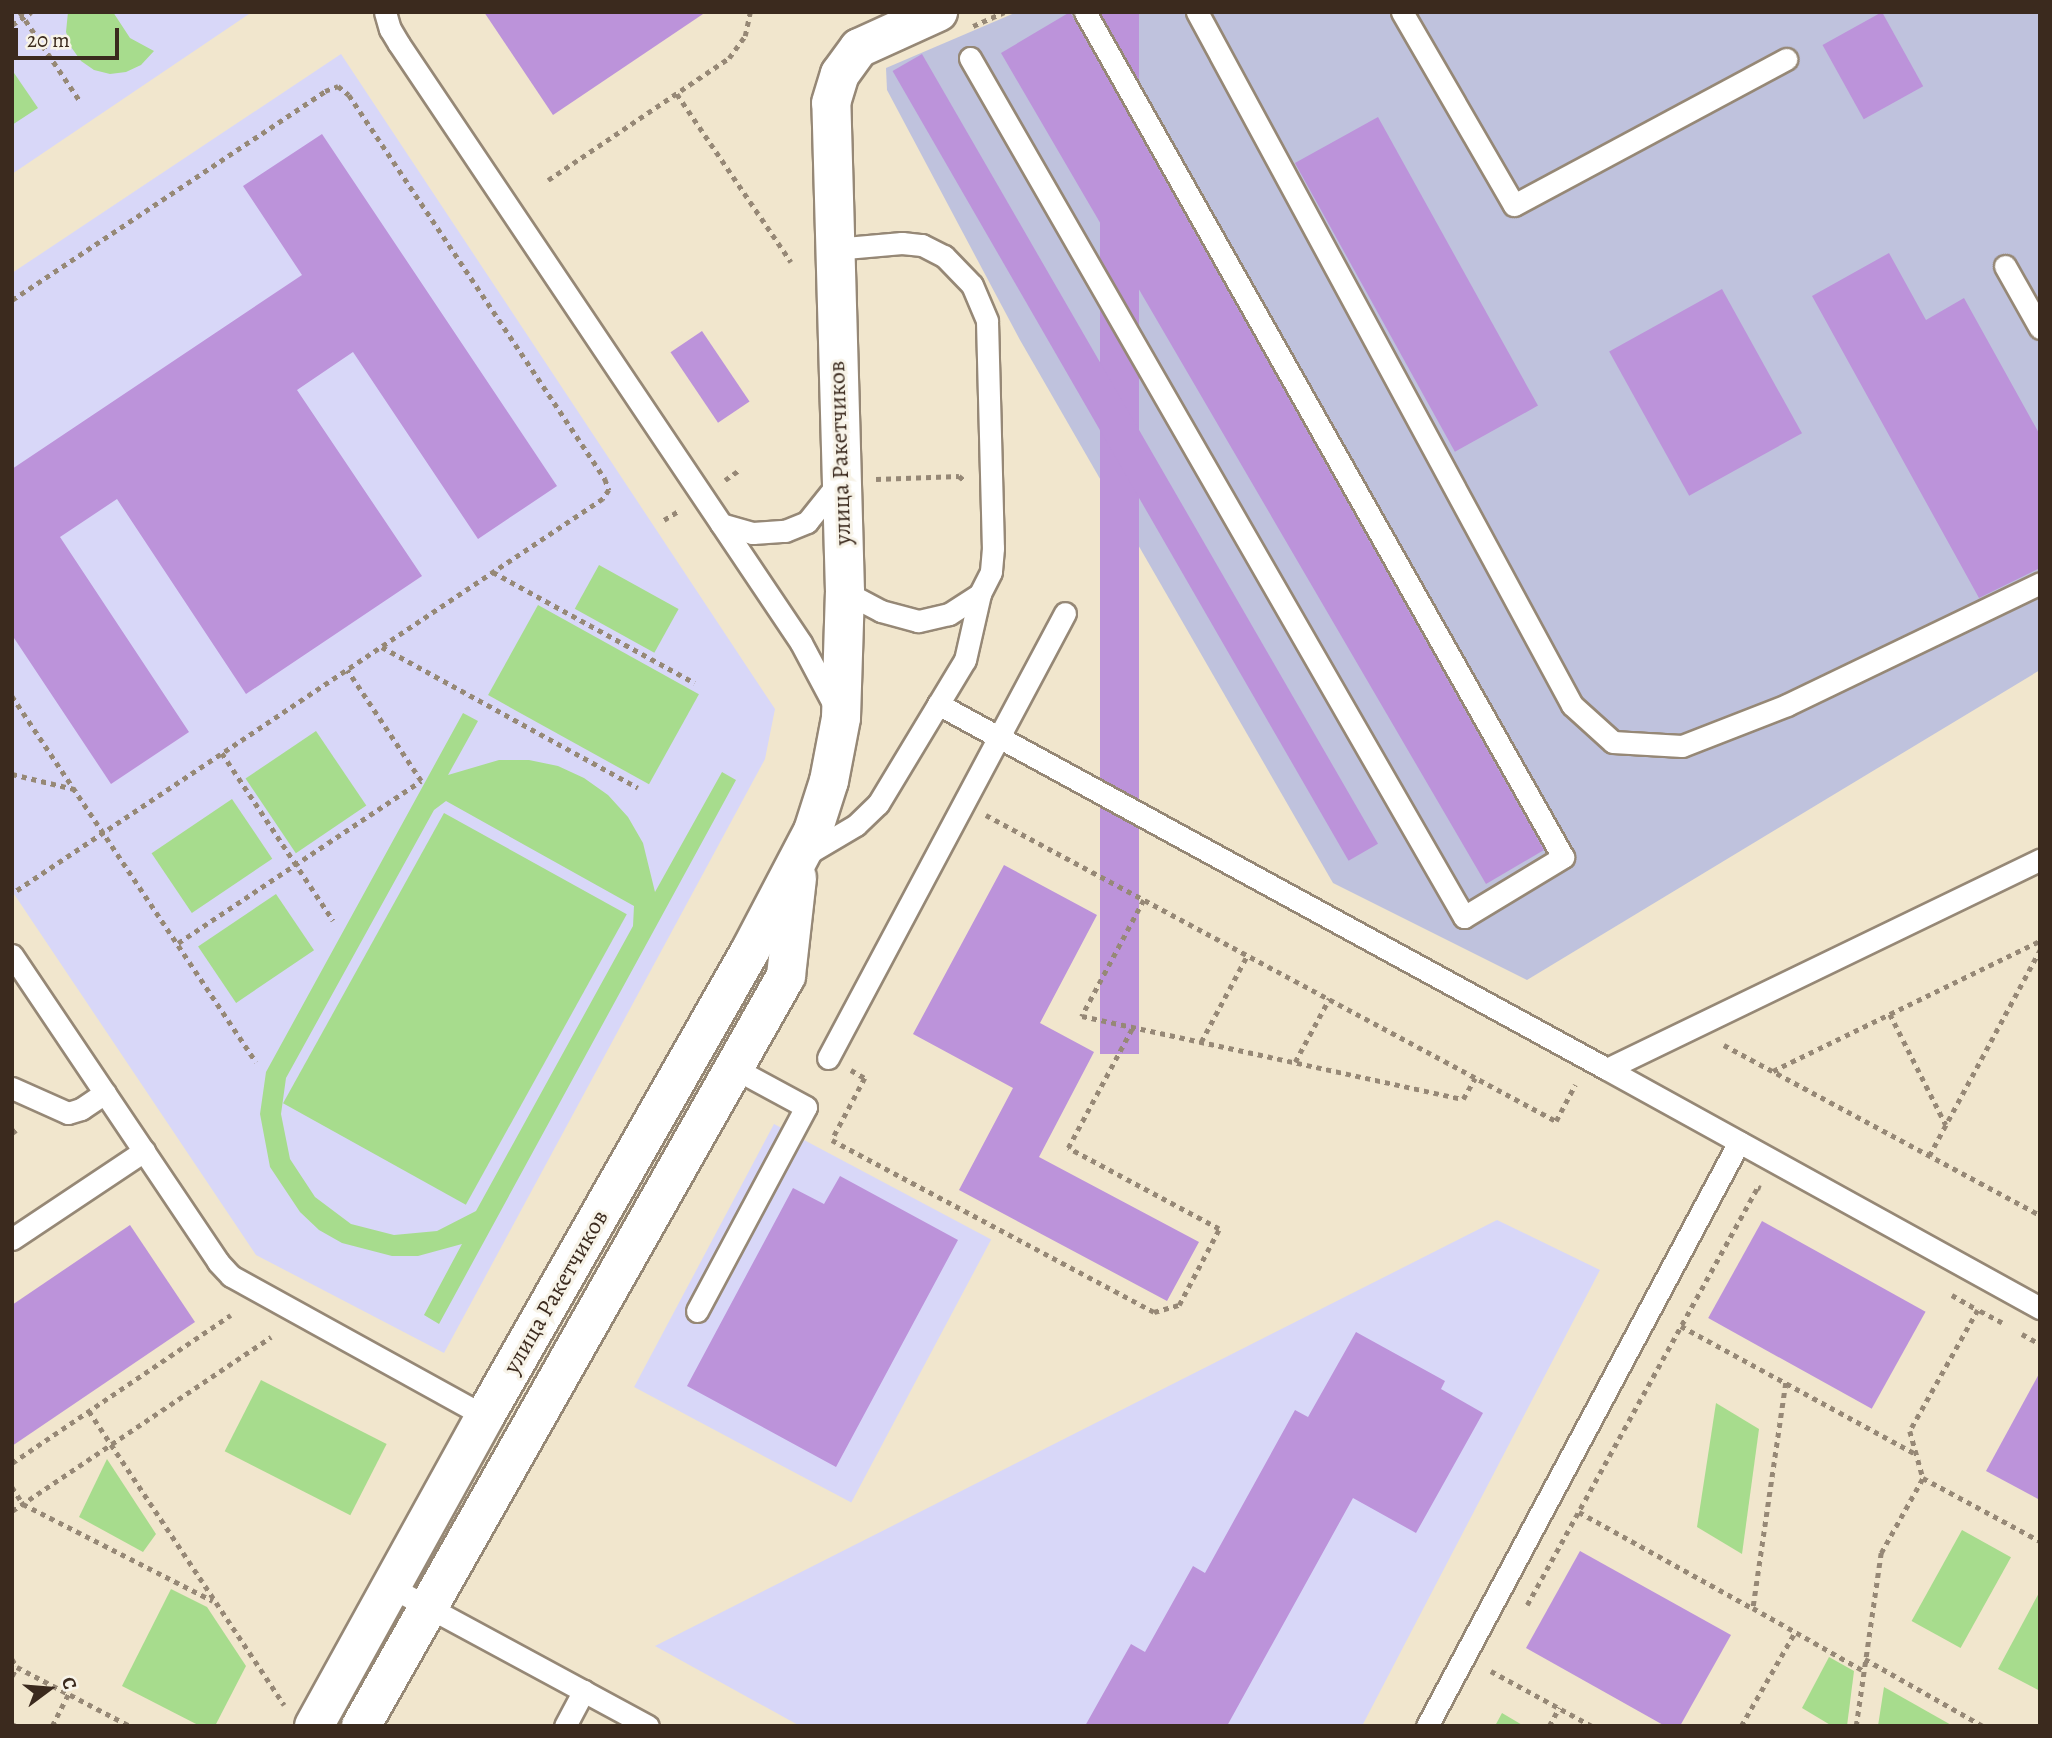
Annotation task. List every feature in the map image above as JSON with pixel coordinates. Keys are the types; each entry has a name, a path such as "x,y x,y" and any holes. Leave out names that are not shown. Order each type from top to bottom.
{"street":[{"name":"улица Ракетчиков","path":"303,1721 391,1587 485,1416 750,951 813,831 829,781 841,718 845,592 856,473 834,249 831,103 840,74 859,48 953,20"},
{"name":"улица Ракетчиков","path":"360,1726 786,976 799,859"}],"lane":[{"path":"385,12 394,37 801,643 841,718"},
{"path":"970,58 1464,917 1563,857 1085,12"},
{"path":"1197,12 1572,705 1613,742 1682,746 1787,705 2040,583"},
{"path":"1402,12 1514,205 1786,59"},
{"path":"799,859 868,816 938,704 965,660 980,594 991,572 993,548 987,321 972,285 944,256 922,245 902,243 834,249"},
{"path":"2005,266 2040,328"},
{"path":"721,524 754,533 785,531 807,522 856,473"},
{"path":"845,592 881,611 918,621 949,614 980,594"},
{"path":"828,1058 1065,613"},
{"path":"938,704 2040,1308"},
{"path":"1598,1064 1692,1028 2040,860"},
{"path":"12,955 218,1262 231,1276 485,1416"},
{"path":"697,1311 806,1107 734,1068"},
{"path":"12,1088 68,1113 105,1093"},
{"path":"1427,1726 1739,1142"},
{"path":"12,1239 144,1151"},
{"path":"391,1587 648,1726"},
{"path":"565,1726 584,1691"}],"path":[{"path":"12,25 22,15 31,12"},
{"path":"548,180 729,58 745,36 750,12"},
{"path":"953,20 1004,12"},
{"path":"22,15 80,101"},
{"path":"12,300 325,91 338,86 349,95 606,479 609,490 603,499 12,894"},
{"path":"677,94 791,262"},
{"path":"856,473 872,480 959,476 971,484"},
{"path":"493,572 695,683"},
{"path":"382,647 638,788"},
{"path":"177,944 421,781 347,670"},
{"path":"12,696 257,1062"},
{"path":"222,753 333,920"},
{"path":"13,775 74,789"},
{"path":"964,803 1556,1121 1598,1064"},
{"path":"1144,900 1082,1016 1463,1099 1475,1078"},
{"path":"1773,1071 2040,942"},
{"path":"1930,1156 2040,950"},
{"path":"1201,1042 1247,956"},
{"path":"1295,1062 1329,999"},
{"path":"1890,1014 1946,1125"},
{"path":"828,1058 864,1078 832,1139 1154,1312 1179,1305 1219,1229 1068,1148 1133,1027"},
{"path":"1692,1028 2040,1215"},
{"path":"1525,1610 1758,1187 1770,1193"},
{"path":"1943,1291 2009,1327"},
{"path":"1978,1310 1910,1431 1916,1454 1923,1478 2040,1541"},
{"path":"12,1463 231,1315"},
{"path":"1681,1326 1916,1454"},
{"path":"2019,1332 2040,1344"},
{"path":"12,1511 271,1337"},
{"path":"1753,1608 1786,1383"},
{"path":"89,1411 216,1603 303,1721"},
{"path":"1856,1726 1881,1553 1923,1478"},
{"path":"12,1487 23,1504 216,1603"},
{"path":"1579,1512 1864,1671"},
{"path":"1741,1726 1795,1632"},
{"path":"1485,1682 1498,1658"},
{"path":"1865,1659 1983,1726"},
{"path":"12,1660 17,1667 130,1726"},
{"path":"12,1676 17,1667"},
{"path":"1491,1671 1592,1726"},
{"path":"52,1726 68,1693"},
{"path":"1549,1726 1559,1708"}],"shaded area":[{"path":"12,12 252,12 12,174"},
{"path":"1017,12 2040,12 2040,670 1527,980 1333,883 1020,340 887,90 886,68"},
{"path":"341,54 775,709 765,759 444,1353 256,1255 12,891 12,273"},
{"path":"774,1124 991,1239 851,1503 634,1387"},
{"path":"1497,1220 1600,1270 1362,1726 800,1726 655,1646"}],"green space":[{"path":"68,12 113,12 130,38 154,51 141,65 126,72 110,74 94,70 81,61 71,47 66,32"},
{"path":"12,70 38,108 12,125"},
{"path":"599,565 679,609 654,653 575,609"},
{"path":"538,605 699,694 649,784 488,695"},
{"path":"463,713 478,721 448,775 499,760 529,760 558,766 584,778 608,795 628,817 643,843 655,892 722,772 736,780 439,1324 424,1315 462,1244 418,1256 392,1256 342,1243 319,1230 300,1212 270,1167 260,1114 266,1072","holes":["446,801 634,906 633,926 476,1211 437,1231 394,1235 351,1224 315,1197 290,1159 281,1114 286,1078 434,810"]},
{"path":"316,731 366,806 296,853 246,779"},
{"path":"232,799 272,859 192,913 152,853"},
{"path":"444,813 627,914 466,1205 283,1103"},
{"path":"276,894 314,950 236,1003 198,947"},
{"path":"261,1380 387,1444 350,1515 225,1451"},
{"path":"1716,1403 1759,1429 1742,1554 1697,1527"},
{"path":"107,1459 156,1534 143,1552 79,1517"},
{"path":"1962,1530 2011,1557 1961,1648 1912,1621"},
{"path":"171,1589 207,1607 246,1666 215,1726 200,1726 122,1686"},
{"path":"2040,1591 2040,1691 1998,1669"},
{"path":"1829,1657 1854,1671 1847,1726 1832,1726 1802,1708"},
{"path":"1884,1687 1953,1726 1878,1726"},
{"path":"1502,1713 1524,1726 1495,1726"}],"building":[{"path":"484,12 706,12 553,115"},
{"path":"1070,12 1544,850 1486,884 1001,53"},
{"path":"1100,12 1139,12 1139,1054 1100,1054"},
{"path":"1882,12 1923,86 1864,119 1823,45"},
{"path":"922,54 1378,844 1349,861 893,71"},
{"path":"1378,117 1538,406 1455,452 1295,163"},
{"path":"322,134 557,486 478,539 353,352 297,390 422,576 246,694 117,499 60,537 189,732 111,784 12,635 12,469 302,275 243,186"},
{"path":"1889,253 1926,320 1964,298 2040,435 2040,568 1979,598 1812,296"},
{"path":"1722,289 1802,433 1689,496 1609,352"},
{"path":"702,331 750,401 718,423 670,352"},
{"path":"1004,865 1097,915 1040,1023 1094,1052 1039,1157 1199,1242 1167,1301 959,1190 1013,1088 913,1034"},
{"path":"840,1176 958,1240 836,1467 687,1386 793,1188 824,1204"},
{"path":"1762,1221 1926,1312 1872,1409 1708,1318"},
{"path":"130,1225 195,1322 12,1446 12,1305"},
{"path":"1356,1332 1445,1381 1441,1389 1483,1413 1416,1533 1353,1498 1227,1726 1085,1726 1131,1644 1145,1652 1193,1566 1205,1573 1295,1410 1308,1417"},
{"path":"2040,1372 2040,1500 1986,1471"},
{"path":"1580,1551 1731,1635 1680,1726 1665,1726 1526,1648"}]}
